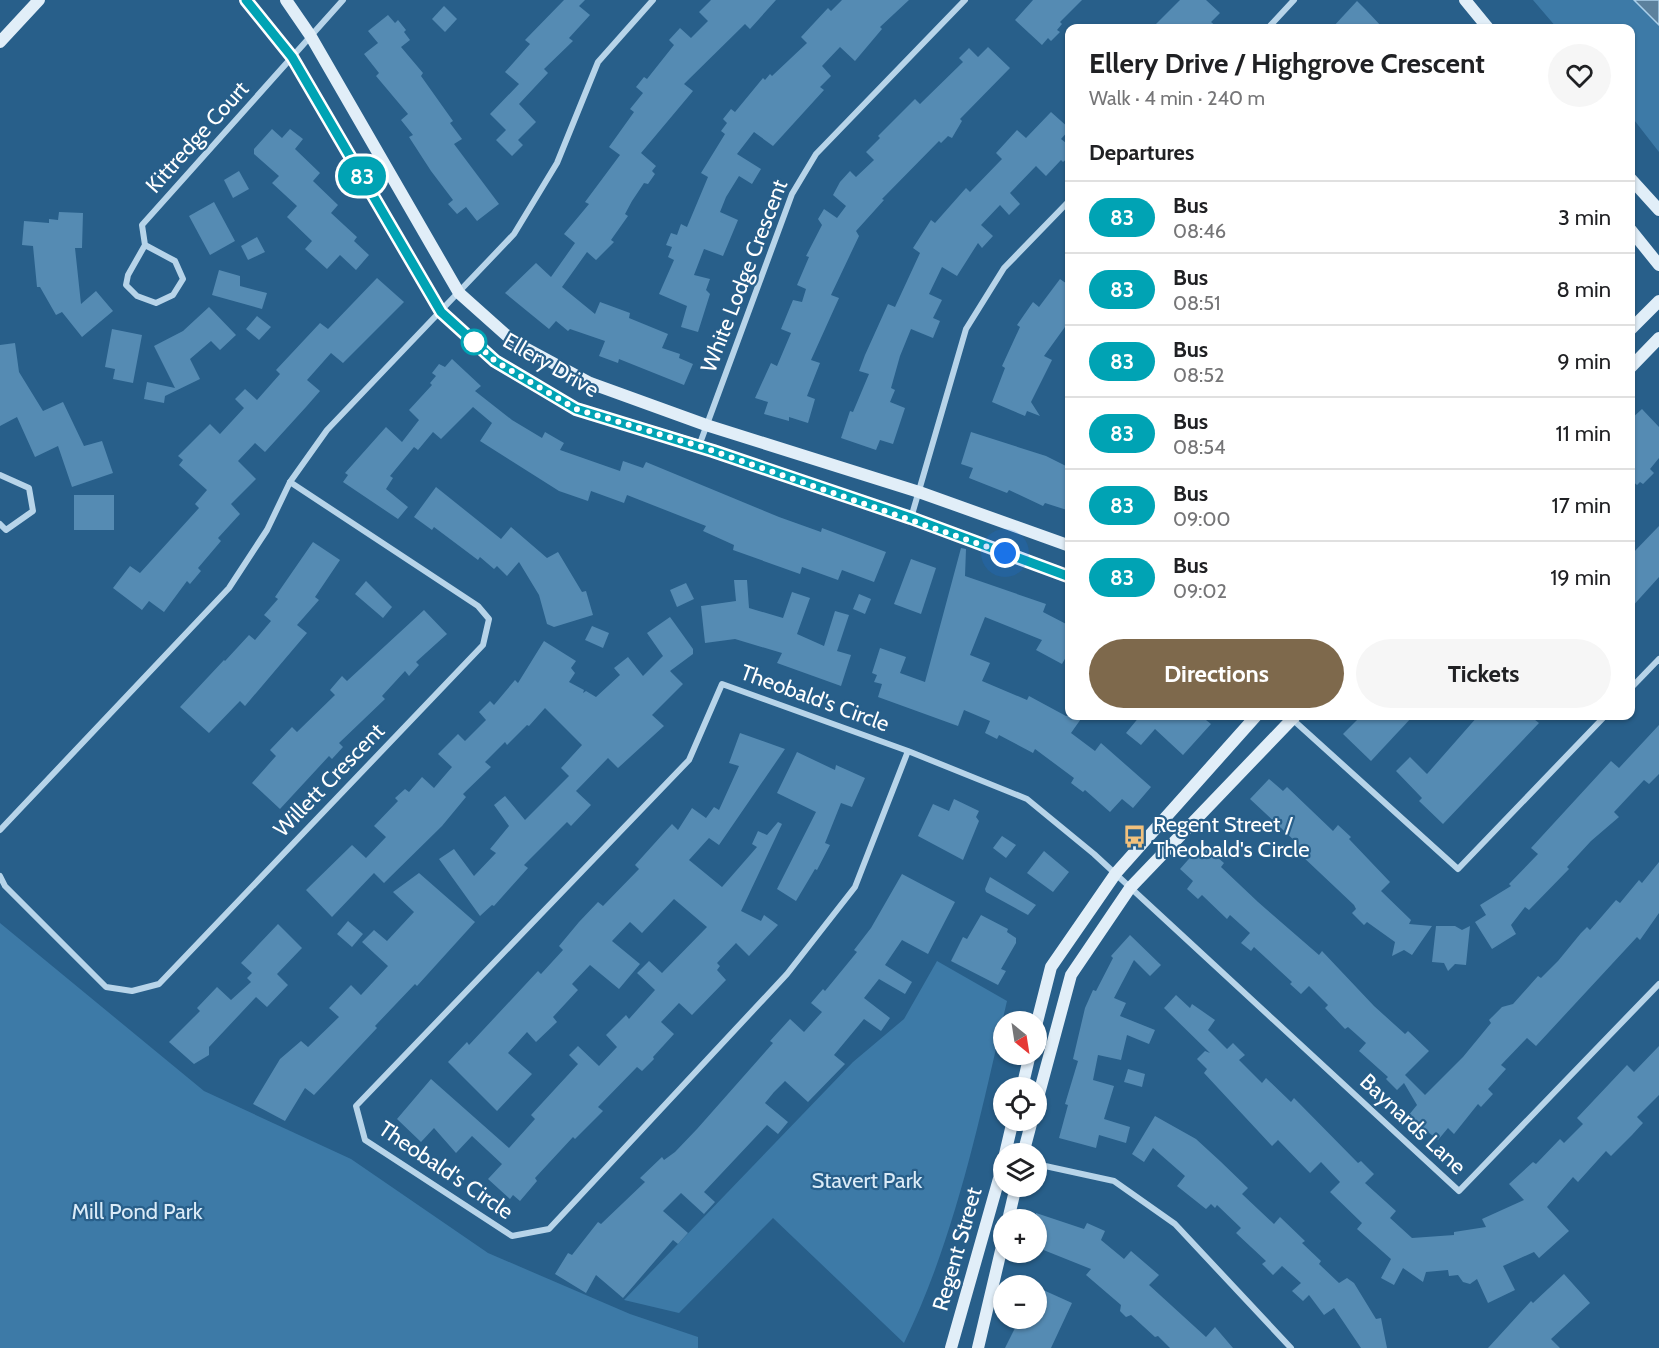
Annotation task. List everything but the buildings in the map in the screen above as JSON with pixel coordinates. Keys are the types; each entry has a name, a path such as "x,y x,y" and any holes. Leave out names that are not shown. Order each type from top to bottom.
{"street":[{"path":"0,42 39,0"},
{"name":"Ellery Drive","path":"246,0 292,57 441,312 495,361 576,409 699,446 911,518 1065,575"},
{"name":"Ellery Drive","path":"286,0 310,35 459,293 514,342 590,383 706,425 919,492 1065,544"},
{"path":"292,57 344,0"},
{"path":"0,830 229,588 267,530 290,482 327,430 514,234 557,163 598,62 653,0"},
{"name":"White Lodge Crescent","path":"699,446 792,194 816,154 965,0"},
{"path":"1272,24 1294,0"},
{"path":"1465,0 1485,24"},
{"name":"Kittredge Court","path":"145,245 175,261 183,279 173,295 156,303 137,296 126,285 128,276 145,245 142,225 292,57"},
{"path":"1635,184 1659,210"},
{"path":"911,518 966,329 1004,268 1065,205"},
{"path":"1635,235 1659,265"},
{"path":"1635,325 1659,301"},
{"path":"1635,363 1659,339"},
{"path":"0,475 29,488 33,511 6,530 0,524"},
{"name":"Willett Crescent","path":"0,876 5,886 106,987 132,991 159,984 483,645 489,619 478,606 290,482"},
{"path":"1635,684 1659,659"},
{"name":"Theobald's Circle","path":"908,751 855,887 787,974 549,1228 512,1236 364,1140 356,1106 689,760 722,684 908,751 1027,799 1116,873 1130,888"},
{"path":"1040,1011 1051,967 1116,873 1252,720"},
{"path":"1044,1077 1071,975 1130,888 1288,720"},
{"path":"1296,720 1458,869 1601,720"},
{"name":"Baynards Lane","path":"1130,888 1459,1191 1659,984"},
{"path":"1047,1166 1114,1181 1175,1224 1291,1348"},
{"name":"Regent Street","path":"951,1348 994,1197"},
{"name":"Regent Street","path":"978,1348 998,1263"}],"green space":[{"path":"1533,0 1659,0 1659,152 1635,121 1635,24 1554,24"},
{"name":"Mill Pond Park","path":"0,923 204,1091 351,1159 488,1253 630,1314 698,1337 698,1348 0,1348"},
{"name":"Stavert Park","path":"937,961 1007,1001 1005,1011 993,1011 993,1060 965,1175 938,1261 904,1343 773,1218 679,1313 624,1300 853,1062 904,1019"}],"shaded area":[{"path":"1634,0 1659,0 1659,25"}],"bus line":[{"name":"83","path":"246,0 292,57 441,312 495,361 576,409 713,451 911,518 1065,575"}],"place":[{"name":"Regent Street / Theobald's Circle","path":"1135,837"}],"route":[{"path":"474,342 468,336 495,361 576,409 699,446 911,518 1005,553"}]}
